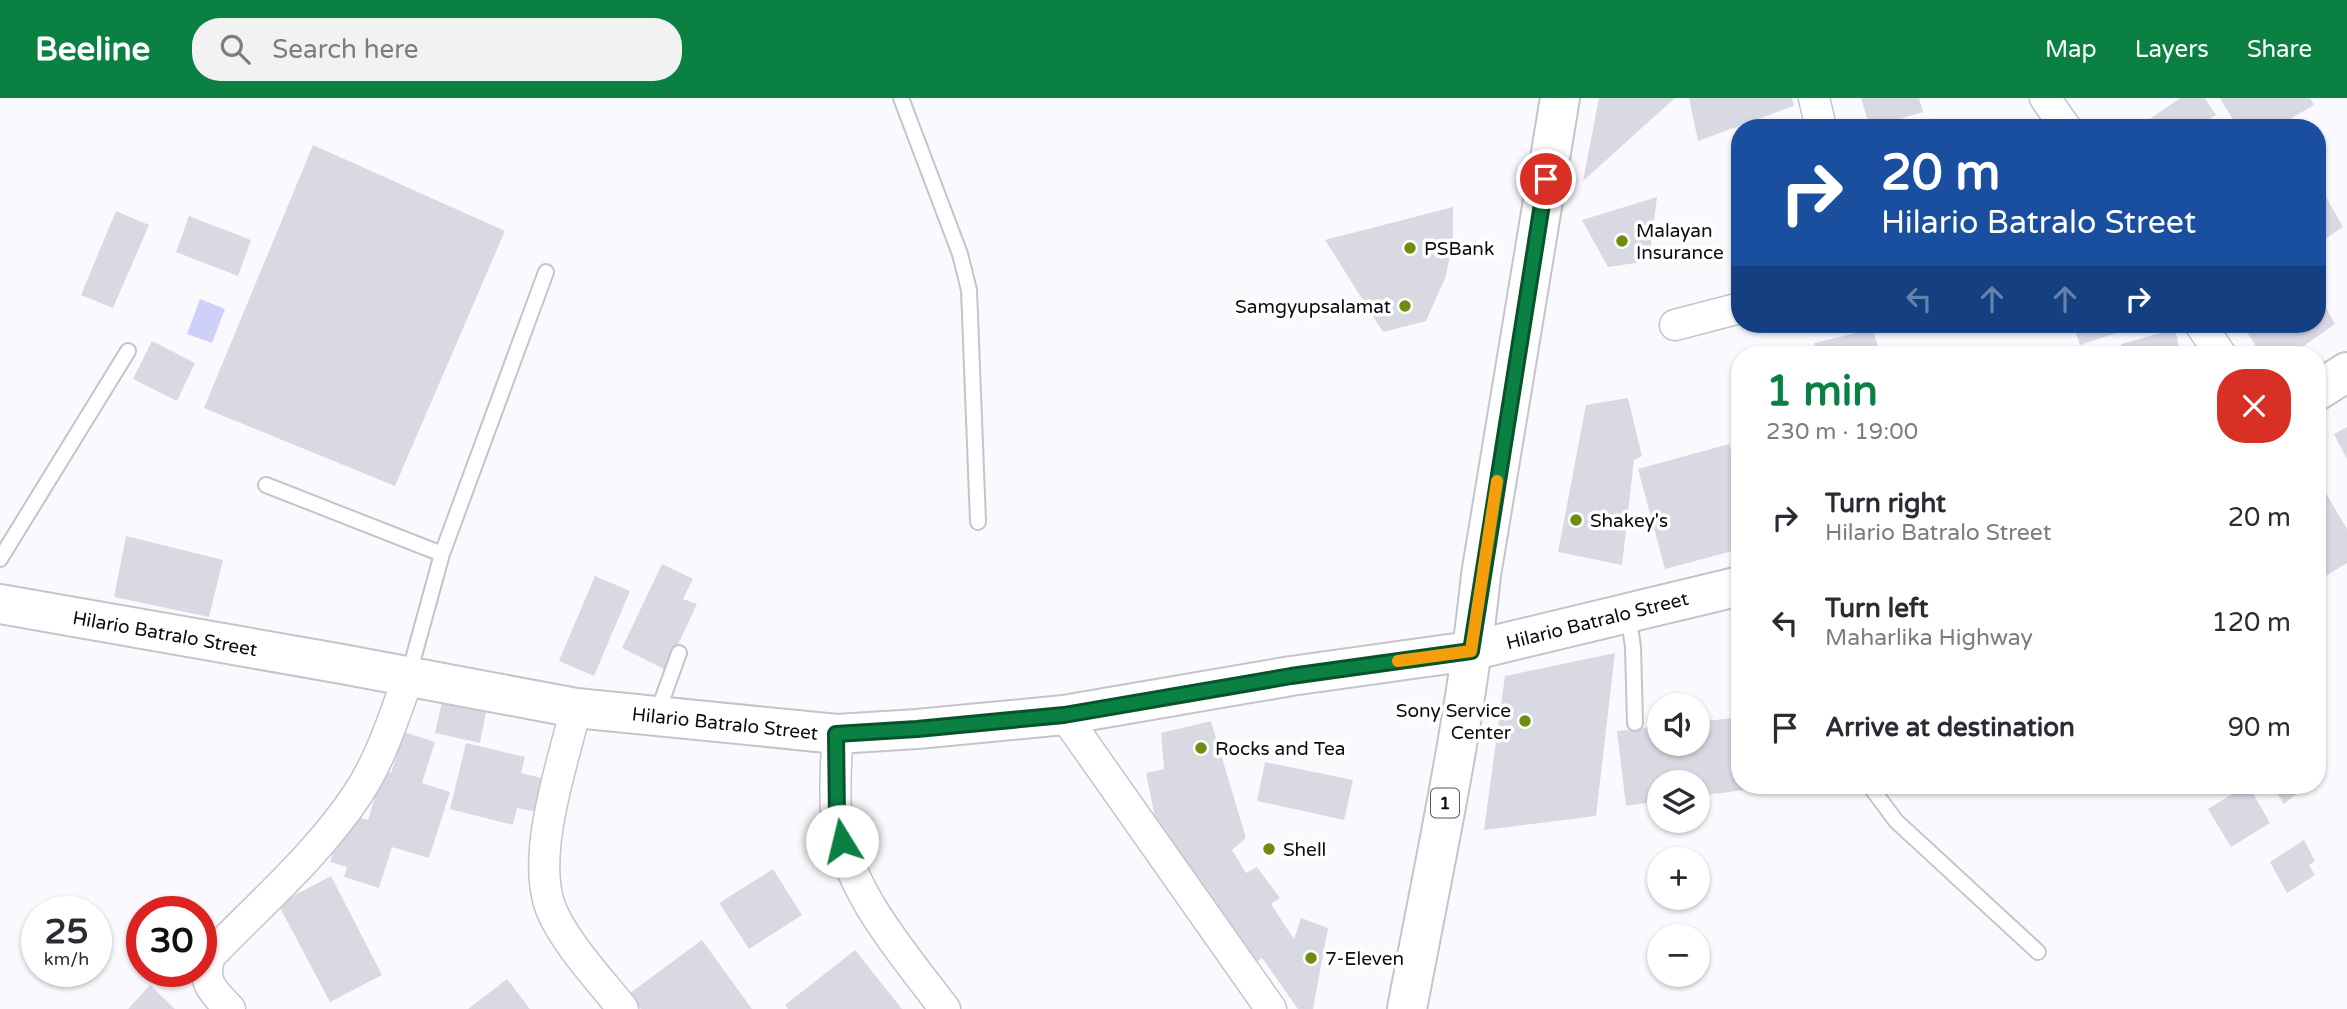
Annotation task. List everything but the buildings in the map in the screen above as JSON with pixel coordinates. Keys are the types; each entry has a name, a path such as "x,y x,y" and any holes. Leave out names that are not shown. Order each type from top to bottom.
{"street":[{"name":"1","path":"1407,1009 1462,712 1560,98"},
{"path":"1814,98 1819,119"},
{"path":"2045,98 2060,119"},
{"path":"1675,325 1731,310"},
{"path":"2326,385 2347,372"},
{"name":"Hilario Batralo Street","path":"0,604 576,708 836,734 1064,715 1291,676 1471,651 1731,588"},
{"path":"230,1009 213,991 207,980 206,968 210,956 323,840 358,793 385,741 408,678"},
{"path":"576,708 546,832 544,867 551,908 573,946 623,1009"},
{"path":"1064,715 1271,1009"},
{"path":"836,734 837,818 848,864 883,927 945,1009"}],"lane":[{"path":"901,98 960,254 969,290 978,522"},
{"path":"408,678 442,555 546,272"},
{"path":"0,559 128,351"},
{"path":"267,485 442,555"},
{"path":"1627,612 1633,647 1635,723"},
{"path":"657,715 679,653"},
{"path":"1876,794 1896,821 2038,952"}],"water":[{"path":"200,299 225,309 212,343 187,334"}],"slow traffic":[{"path":"1398,661 1471,651 1497,481"}],"place":[{"name":"Malayan Insurance","path":"1622,241"},
{"name":"PSBank","path":"1410,248"},
{"name":"Samgyupsalamat","path":"1405,306"},
{"name":"Shakey's","path":"1576,520"},
{"name":"Sony Service Center","path":"1525,721"},
{"name":"Rocks and Tea","path":"1201,748"},
{"name":"Shell","path":"1269,849"},
{"name":"7-Eleven","path":"1311,958"}],"route":[{"path":"842,841 837,818 836,734 1064,715 1291,676 1471,651 1546,179"}]}
